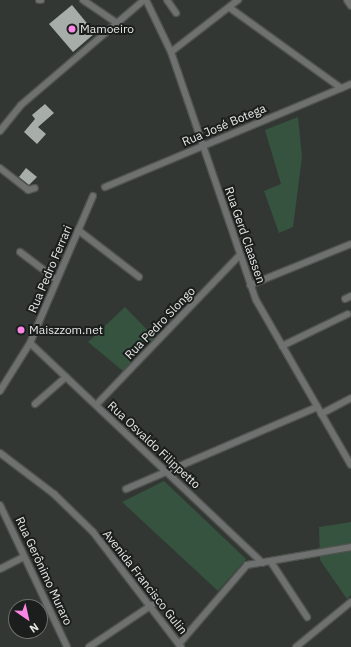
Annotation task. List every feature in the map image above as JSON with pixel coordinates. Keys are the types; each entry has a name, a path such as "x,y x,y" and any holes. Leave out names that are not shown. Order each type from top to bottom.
{"street":[{"path":"83,0 117,23"},
{"path":"1,126 21,105 145,0"},
{"name":"Rua Gerd Claassen","path":"145,0 171,52 250,285 282,346 351,465"},
{"path":"167,0 176,13"},
{"path":"171,52 230,8 238,0"},
{"path":"347,0 351,6"},
{"path":"230,8 341,88"},
{"name":"Rua José Botega","path":"105,186 341,88 350,86"},
{"path":"0,168 28,190 35,188"},
{"name":"Rua Pedro Ferrari","path":"0,391 30,343 93,196"},
{"path":"78,230 139,278"},
{"path":"250,285 351,244"},
{"path":"20,252 57,280"},
{"name":"Rua Pedro Slongo","path":"96,405 240,255"},
{"path":"282,346 348,314"},
{"name":"Rua Osvaldo Filippetto","path":"30,343 263,563"},
{"path":"35,404 66,377"},
{"path":"321,414 351,398"},
{"path":"126,488 317,407"},
{"name":"Avenida Francisco Gulin","path":"0,452 75,514 152,605 180,645"},
{"name":"Rua Gerônimo Muraro","path":"0,505 2,514 67,647"},
{"path":"180,645 244,568 263,563 351,547"},
{"path":"0,569 24,557"},
{"path":"272,562 307,617"},
{"path":"296,647 351,602"},
{"path":"89,647 152,605"}],"green space":[{"path":"298,117 302,157 293,227 279,233 264,191 281,184 265,130"},
{"path":"125,307 155,338 123,371 88,342"},
{"path":"164,481 246,559 218,591 122,502"},
{"path":"351,522 351,595 347,599 320,560 319,527"}],"building":[{"name":"Mamoeiro","path":"72,5 95,33 73,52 49,24"},
{"path":"45,104 54,113 38,127 46,134 37,144 24,132 35,119 32,115"},
{"path":"26,168 37,177 29,185 19,177"}],"place":[{"name":"Mamoeiro","path":"72,29"},
{"name":"Maiszzom.net","path":"21,330"}]}
